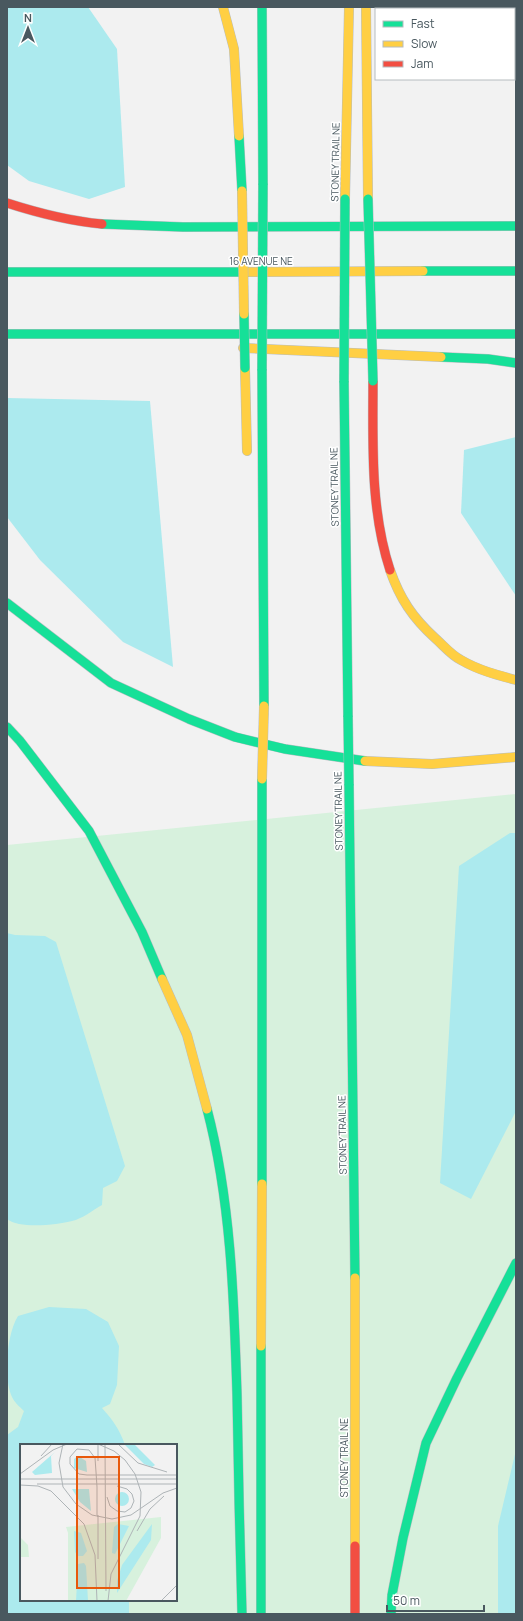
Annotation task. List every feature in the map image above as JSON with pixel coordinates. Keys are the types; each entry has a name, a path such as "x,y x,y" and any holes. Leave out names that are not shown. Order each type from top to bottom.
{"highway":[{"path":"223,7 234,48 242,191 248,460"},
{"path":"261,1614 262,749 264,706 262,7"},
{"name":"STONEY TRAIL NE","path":"349,7 345,199 344,381 355,1249 355,1614"},
{"path":"366,7 368,199 374,480 376,504 387,561 396,586 407,607 423,628 455,656 494,674 516,680"},
{"path":"7,203 27,211 58,219 96,224 235,227 516,226"},
{"name":"16 AVENUE NE","path":"7,272 516,271"},
{"path":"7,334 516,334"},
{"path":"185,334 200,344"},
{"path":"237,348 488,359 516,363"},
{"path":"7,603 111,683 189,719 235,737 285,749 369,762 432,764 516,757"},
{"path":"254,724 262,749"},
{"path":"7,727 20,741 89,831 142,932 187,1035 212,1128 226,1212 235,1326 242,1614"},
{"path":"391,1614 392,1595 403,1538 426,1443 493,1306 516,1263"},
{"path":"493,1306 509,1295"}],"green space":[{"path":"516,794 516,1614 7,1614 7,845"}],"water":[{"path":"7,7 88,7 117,49 125,187 89,199 29,181 7,165"},
{"path":"7,398 150,401 173,667 123,642 40,560 7,517"},
{"path":"516,437 516,596 461,513 464,450"},
{"path":"510,833 516,833 516,1111 471,1199 440,1183 459,866"},
{"path":"7,933 15,935 45,936 56,942 125,1166 117,1181 103,1188 102,1205 76,1220 48,1225 29,1225 20,1224 7,1219"},
{"path":"49,1307 86,1309 108,1322 119,1346 117,1385 110,1404 102,1408 121,1434 125,1444 20,1444 20,1601 129,1601 129,1614 7,1614 7,1435 18,1427 24,1411 12,1397 9,1389 7,1368 11,1333 18,1316"},
{"path":"516,1450 516,1614 498,1614 498,1526"}],"traffic: fast":[{"path":"262,7 263,185"},
{"path":"239,136 242,191"},
{"path":"262,369 263,185"},
{"path":"344,381 345,199"},
{"path":"368,199 373,381"},
{"path":"102,224 183,227 516,226"},
{"path":"423,271 516,271"},
{"path":"7,272 247,272"},
{"path":"244,314 245,368"},
{"path":"7,334 516,334"},
{"path":"441,357 488,359 516,363"},
{"path":"262,369 264,706"},
{"path":"344,381 348,717"},
{"path":"7,603 111,683 189,719 235,737 285,749 365,761"},
{"path":"348,717 349,784"},
{"path":"7,727 20,741 89,831 142,932 162,979"},
{"path":"262,779 262,1184"},
{"path":"349,784 355,1278"},
{"path":"207,1109 221,1179 233,1287 242,1614"},
{"path":"391,1614 392,1595 403,1538 426,1443 457,1378 516,1263"},
{"path":"261,1346 261,1614"}],"traffic: slow":[{"path":"223,7 234,49 239,136"},
{"path":"345,199 349,7"},
{"path":"366,7 368,199"},
{"path":"242,191 244,314"},
{"path":"247,272 423,271"},
{"path":"243,348 441,357"},
{"path":"245,368 247,451"},
{"path":"390,570 398,590 408,607 427,631 451,653 474,667 516,680"},
{"path":"262,779 264,706"},
{"path":"365,761 432,764 516,757"},
{"path":"162,979 187,1035 207,1109"},
{"path":"261,1346 262,1184"},
{"path":"355,1278 355,1546"}],"traffic: jam":[{"path":"7,203 54,216 102,224"},
{"path":"373,381 373,452 376,500 379,524 390,570"},
{"path":"355,1546 355,1614"}]}
